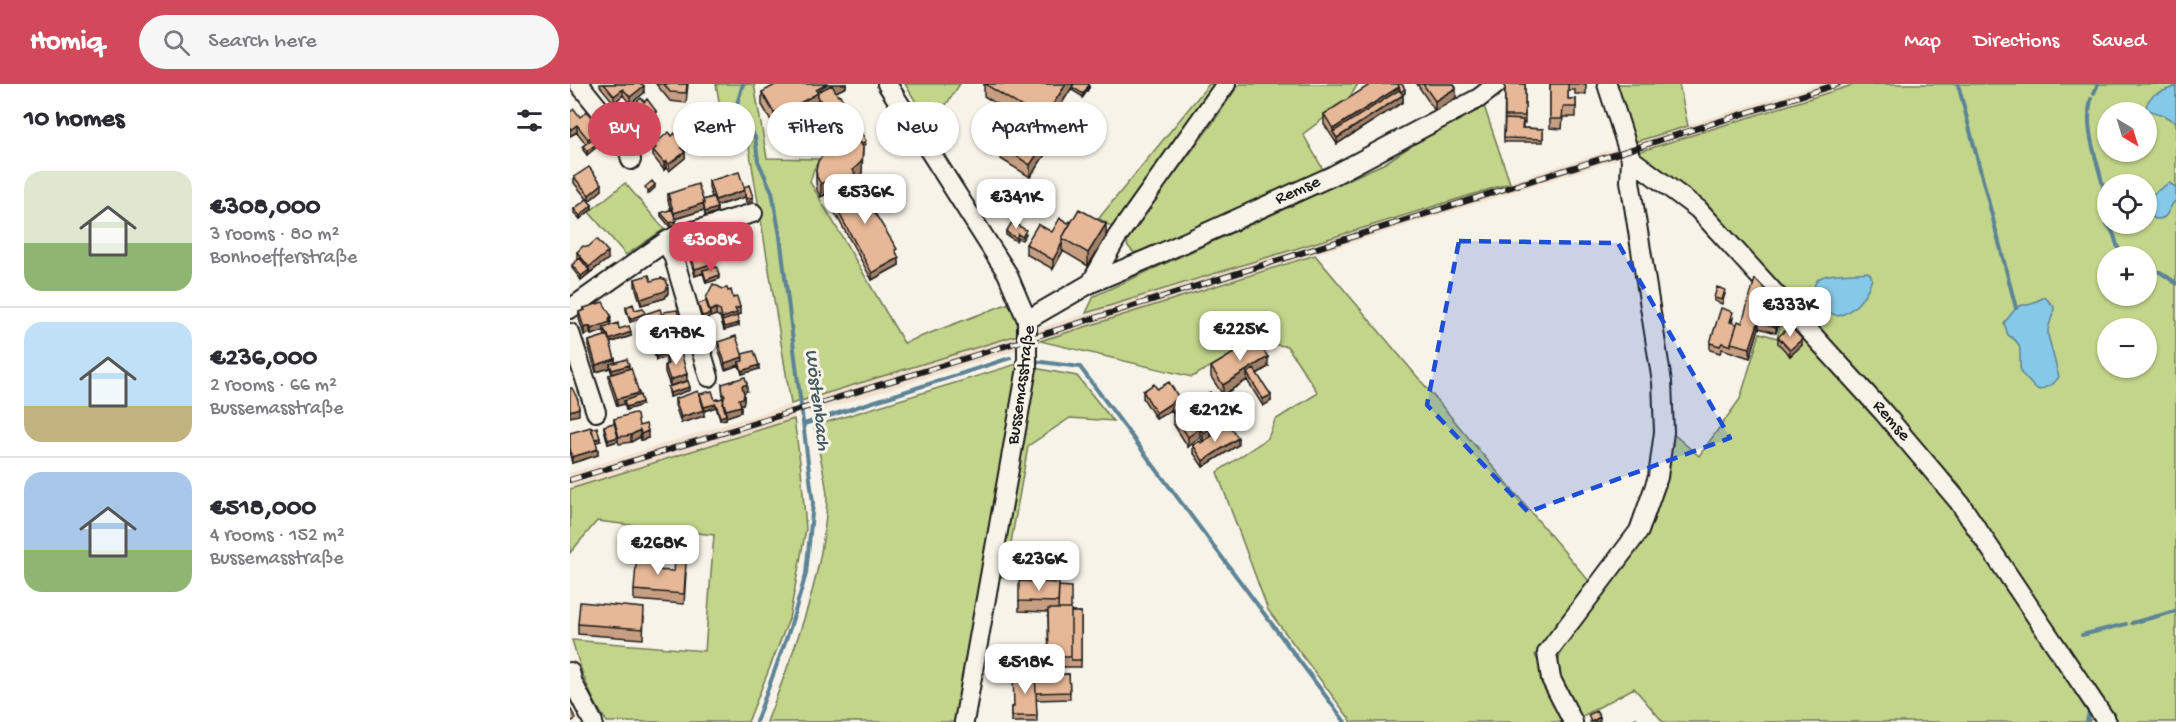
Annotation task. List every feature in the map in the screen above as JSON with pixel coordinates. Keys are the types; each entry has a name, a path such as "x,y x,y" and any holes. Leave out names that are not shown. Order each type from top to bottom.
{"street":[{"path":"579,84 627,143 631,160"},
{"path":"887,84 1007,273 1027,320"},
{"path":"1091,283 1117,237 1226,84"},
{"name":"Remse","path":"1091,283 1332,176 1479,98 1497,84"},
{"path":"1573,722 1551,679 1547,653 1639,531 1658,477 1664,432 1662,382 1630,182 1631,159 1607,84"},
{"name":"Remse","path":"1631,159 1698,209 1906,439 1959,502 2107,722"},
{"path":"570,309 676,236 753,213"},
{"path":"665,242 673,255 709,377"},
{"name":"Bussemasstraße","path":"964,722 1027,368 1027,320 1091,283"},
{"path":"570,333 596,412"},
{"path":"570,672 573,683 593,722"}],"highlighted area":[{"path":"1459,241 1618,243 1730,438 1528,512 1427,405"}],"shaded area":[{"path":"1818,84 1854,85 1635,153 1631,143"},
{"path":"1621,147 1624,157 1033,343 1033,330"},
{"path":"1021,334 1022,348 809,414 804,400"},
{"path":"791,404 794,419 570,489 570,473"}],"green space":[{"path":"716,84 754,84 767,158 820,159 810,182 904,343 1012,302 1021,334 791,404 750,156 755,156 755,102 719,102"},
{"path":"905,84 960,84 948,102 916,102"},
{"path":"1209,84 1221,84 1117,231 1099,218"},
{"path":"1239,84 1358,84 1348,100 1303,134 1325,173 1147,253 1133,252 1127,245 1129,234 1212,124"},
{"path":"1612,84 1679,84 1688,126 1631,143"},
{"path":"1856,84 2176,84 2176,722 2116,722 1960,486 1787,297 1635,153"},
{"path":"1482,100 1510,183 1086,313 1094,296 1385,163"},
{"path":"625,183 664,229 626,255 589,212"},
{"path":"1315,255 1589,581 1535,655 1568,722 1352,722 1268,610 1217,472 1268,438 1275,420 1318,393 1287,346 1253,343 1192,377 1040,341"},
{"path":"1785,310 1955,504 2094,718 2088,722 1663,722 1634,688 1581,717 1557,668 1562,645 1607,587 1672,433 1699,456 1740,399 1760,333 1777,338"},
{"path":"1020,363 956,722 767,722 806,613 825,528 827,499 814,426"},
{"path":"1034,368 1077,376 1113,421 1070,418 1028,446 1005,577 992,577"},
{"path":"794,419 806,529 789,619 748,722 607,722 590,693 572,640 705,651 714,535 597,521 570,553 570,489"}],"water":[{"path":"2176,86 2176,123 2157,113 2157,102 2148,102 2154,95"},
{"path":"2169,183 2176,187 2176,200 2166,216 2160,219 2157,219 2157,191"},
{"path":"1867,272 1872,279 1870,285 1860,302 1844,314 1838,316 1825,310 1817,299 1814,289 1816,281 1822,277"},
{"path":"2045,297 2054,307 2048,335 2059,377 2053,384 2040,390 2035,388 2021,373 2019,347 2008,335 2004,323 2016,308"}],"building":[{"path":"604,84 642,84 644,86 630,97 623,89 614,96"},
{"path":"664,84 687,84 686,93 670,92"},
{"path":"777,84 827,84 816,90 818,93 802,102 768,102 762,92"},
{"path":"985,84 1066,84 1054,102 1014,102"},
{"path":"1074,84 1089,85 1083,94 1072,87"},
{"path":"1371,84 1398,84 1399,87 1333,129 1324,114"},
{"path":"1398,84 1402,84 1405,89 1401,92"},
{"path":"1423,84 1454,84 1456,88 1435,101"},
{"path":"1505,84 1525,84 1525,116 1505,116"},
{"path":"1550,84 1568,84 1568,99 1576,99 1576,107 1563,107 1562,119 1550,119"},
{"path":"832,85 844,102 821,102 817,92"},
{"path":"1399,90 1403,95 1337,138 1333,132"},
{"path":"574,109 580,117 588,112 588,139 577,125 570,130 570,112"},
{"path":"1505,119 1523,120 1522,128 1543,129 1543,139 1504,138"},
{"path":"669,132 673,135 673,156 680,156 669,164 666,161 664,163 658,156 661,156 661,138"},
{"path":"588,142 588,150 587,151 583,146"},
{"path":"822,156 862,156 862,161 853,170 855,174 830,188 826,181 821,184 817,177 818,161"},
{"path":"1016,156 1036,156 1030,165"},
{"path":"589,167 602,184 589,195 574,177"},
{"path":"739,172 745,190 715,200 709,181"},
{"path":"856,180 860,188 865,186 868,191 875,187 879,194 872,198 875,204 871,207 897,249 895,250 899,258 872,273 829,195"},
{"path":"652,181 655,185 648,191 645,187"},
{"path":"698,184 704,203 674,213 668,194"},
{"path":"749,185 753,197 746,199 744,187"},
{"path":"879,188 884,196 879,199 876,189"},
{"path":"713,197 717,208 705,212 703,200"},
{"path":"587,199 592,205 580,216 574,209"},
{"path":"672,209 676,221 670,223 661,213"},
{"path":"1079,209 1106,224 1088,253 1062,238"},
{"path":"1060,218 1068,223 1071,222 1053,260 1026,244 1038,224 1052,232"},
{"path":"1012,222 1026,230 1022,237 1018,234 1016,238 1006,232"},
{"path":"597,239 608,252 589,267 577,252 583,246 588,247"},
{"path":"706,239 714,263 695,269 688,245 691,242"},
{"path":"580,258 589,270 581,276 572,265"},
{"path":"717,267 719,275 706,280 703,270"},
{"path":"649,275 651,281 661,278 666,280 668,286 665,291 641,299 635,279"},
{"path":"1755,279 1768,292 1750,348 1731,343 1738,321 1742,323"},
{"path":"713,284 723,289 727,288 728,291 731,290 733,298 737,297 740,307 735,309 737,313 722,318 720,310 716,308 710,311 706,298"},
{"path":"1717,287 1725,290 1722,300 1714,298"},
{"path":"706,301 710,314 702,316 698,304"},
{"path":"603,302 611,316 610,322 591,329 590,326 584,328 579,312"},
{"path":"633,304 635,310 643,308 645,314 660,309 662,315 657,316 657,319 645,321 643,314 630,319 626,307"},
{"path":"1765,304 1781,309 1776,327 1759,322"},
{"path":"1721,308 1733,312 1730,322 1737,324 1731,346 1710,343"},
{"path":"677,310 685,335 673,341 672,339 665,341 657,316 664,312"},
{"path":"737,316 739,323 724,327 722,321"},
{"path":"618,323 619,329 629,326 631,332 609,340 604,328"},
{"path":"1790,326 1802,339 1790,350 1778,337"},
{"path":"608,335 615,359 596,365 589,341"},
{"path":"736,336 743,357 725,363 718,342"},
{"path":"1256,339 1268,357 1223,385 1211,367"},
{"path":"670,343 673,351 656,357 654,350"},
{"path":"754,351 759,365 742,371 739,362 743,361 742,354"},
{"path":"681,352 687,374 670,380 665,365 668,364 666,357"},
{"path":"627,359 629,365 612,370 610,364"},
{"path":"631,368 639,393 617,399 609,375"},
{"path":"1254,369 1271,395 1263,399 1247,373"},
{"path":"745,377 747,384 742,386 744,394 743,398 739,399 741,406 726,410 722,384"},
{"path":"688,381 690,387 670,393 668,387"},
{"path":"1169,382 1179,398 1156,413 1143,391 1154,384 1157,389"},
{"path":"570,388 578,400 579,408 570,411"},
{"path":"698,391 704,410 681,417 675,399"},
{"path":"712,391 715,400 724,398 726,415 720,417 716,404 704,407 700,394"},
{"path":"1210,392 1223,413 1207,423 1210,429 1203,433 1200,428 1188,437 1173,413"},
{"path":"640,395 642,402 626,407 624,401"},
{"path":"1186,396 1190,403 1174,412 1171,407"},
{"path":"634,413 637,415 639,426 646,424 648,431 641,434 640,430 631,435 619,437 614,419"},
{"path":"614,423 618,437 608,440 604,426"},
{"path":"1229,425 1238,438 1203,461 1193,445 1200,441 1201,443"},
{"path":"591,427 598,449 572,457 570,433"},
{"path":"597,427 600,438 595,439 591,429"},
{"path":"637,552 655,554 654,570 674,571 675,562 686,563 684,594 634,590"},
{"path":"1019,581 1059,583 1058,602 1019,601"},
{"path":"1059,586 1071,587 1071,609 1058,609"},
{"path":"580,602 644,608 643,629 578,624"},
{"path":"1048,609 1071,609 1071,657 1049,657"},
{"path":"1071,612 1081,612 1081,660 1071,660"},
{"path":"1035,672 1037,716 1012,716 1013,673"},
{"path":"1069,674 1070,692 1036,693 1035,675"},
{"path":"570,708 576,719 570,722"},
{"path":"1596,711 1600,717 1591,722 1588,715"}],"waterway":[{"name":"Wöstenbach","path":"743,84 737,104 739,118 755,137 758,161 772,192 780,236 813,503 806,574 790,628 756,722"},
{"path":"1958,84 2016,308"},
{"path":"2094,93 2098,84"},
{"path":"2091,99 2090,132 2103,186 2104,215 2118,246"},
{"path":"2157,272 2176,283"},
{"path":"804,424 1010,358"},
{"path":"1034,361 1080,367 1345,722"},
{"path":"2132,623 2176,611"},
{"path":"2082,635 2126,624"},
{"path":"2074,688 2089,712 2087,722"}],"railway":[{"path":"570,480 1028,339 1838,84"}]}
